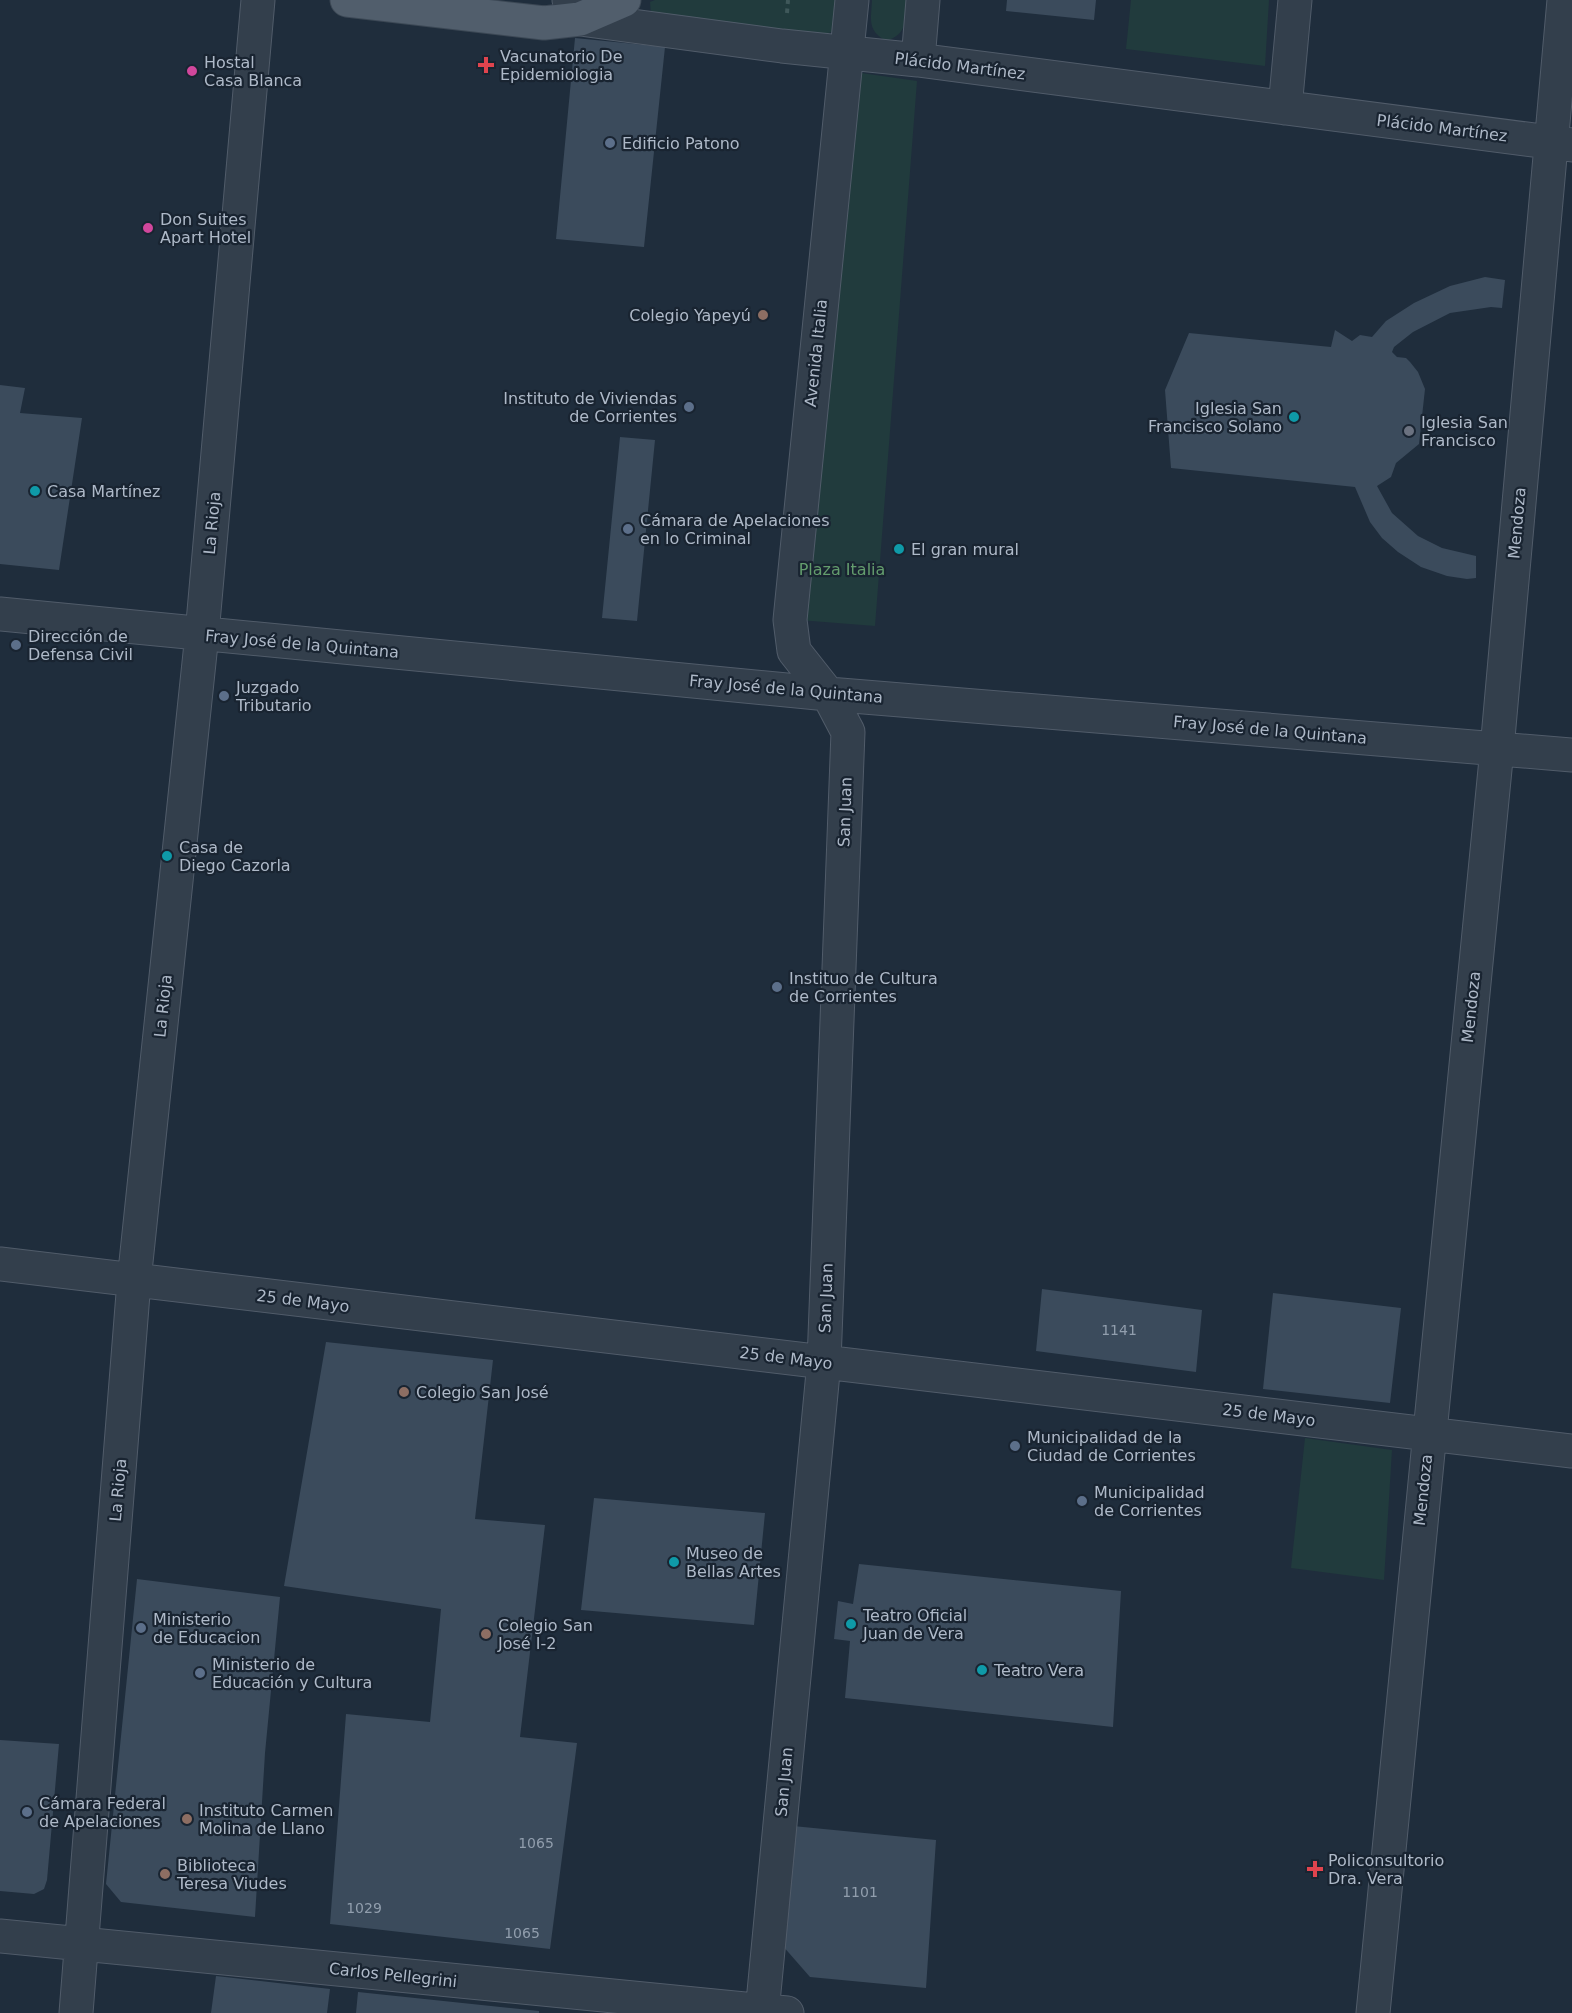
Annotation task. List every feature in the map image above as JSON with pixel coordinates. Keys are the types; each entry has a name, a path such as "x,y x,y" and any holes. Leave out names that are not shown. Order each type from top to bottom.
{"main road":[{"name":"Plácido Martínez","path":"347,0 544,23 574,9"},
{"path":"574,9 624,0"}],"street":[{"name":"La Rioja","path":"76,2013 134,1281 202,634 258,0"},
{"name":"Avenida Italia","path":"828,694 794,651 790,620 852,0"},
{"path":"918,60 923,0"},
{"path":"1285,108 1294,0"},
{"name":"Mendoza","path":"1373,2013 1497,749 1562,143 1564,0"},
{"name":"Plácido Martínez","path":"574,9 782,46 918,60 1562,143"},
{"name":"Fray José de la Quintana","path":"0,614 828,694 1572,755"},
{"name":"San Juan","path":"771,2012 824,1362 848,732 828,694"},
{"name":"25 de Mayo","path":"0,1264 1572,1451"},
{"name":"Carlos Pellegrini","path":"0,1936 771,2012"}],"green space":[{"path":"655,0 839,0 834,31 823,35 651,14 650,2"},
{"path":"872,0 907,0 904,25 893,38 886,41 873,28"},
{"path":"1131,0 1269,0 1265,66 1126,49"},
{"name":"Plaza Italia","path":"854,72 917,81 875,626 799,620"},
{"path":"1305,1438 1392,1450 1384,1580 1291,1568"}],"building":[{"path":"1007,0 1096,0 1094,20 1006,11"},
{"name":"Edificio Patono","path":"575,38 665,47 644,247 556,239"},
{"name":"Iglesia San Francisco Solano","path":"1485,277 1505,280 1502,308 1491,307 1450,313 1413,332 1394,347 1392,352 1397,357 1406,358 1410,362 1418,372 1425,389 1419,444 1396,463 1391,477 1377,486 1392,513 1418,536 1442,548 1476,556 1476,578 1447,576 1421,567 1398,552 1382,538 1370,522 1355,487 1171,468 1165,390 1189,333 1331,347 1335,330 1352,341 1360,335 1372,337 1386,321 1414,303 1450,286"},
{"name":"Casa Martínez","path":"0,385 25,388 20,413 82,418 59,570 0,564"},
{"name":"Cámara de Apelaciones en lo Criminal","path":"620,437 655,440 637,621 602,618"},
{"path":"1042,1289 1202,1310 1196,1372 1036,1351"},
{"path":"1273,1293 1401,1308 1390,1403 1263,1389"},
{"name":"Colegio San José I-2","path":"326,1342 493,1360 475,1519 545,1525 520,1737 577,1743 550,1949 330,1924 346,1714 430,1722 441,1609 284,1586"},
{"name":"Museo de Bellas Artes","path":"594,1498 765,1513 754,1625 581,1610"},
{"name":"Teatro Vera","path":"859,1564 1121,1591 1113,1727 845,1698 850,1641 834,1639 838,1601 853,1604"},
{"path":"137,1579 280,1597 265,1753 255,1917 121,1902 106,1884"},
{"name":"Cámara Federal de Apelaciones","path":"0,1740 59,1744 47,1880 44,1889 34,1894 0,1891"},
{"path":"793,1826 936,1840 926,1988 810,1977 782,1945"},
{"path":"216,1976 330,1989 327,2013 211,2013"},
{"path":"358,1992 539,2011 539,2013 356,2013"}],"place":[{"name":"Vacunatorio De Epidemiologia","path":"486,65"},
{"name":"Hostal Casa Blanca","path":"192,71"},
{"name":"Edificio Patono","path":"610,143"},
{"name":"Don Suites Apart Hotel","path":"148,228"},
{"name":"Colegio Yapeyú","path":"763,315"},
{"name":"Instituto de Viviendas de Corrientes","path":"689,407"},
{"name":"Iglesia San Francisco Solano","path":"1294,417"},
{"name":"Iglesia San Francisco","path":"1409,431"},
{"name":"Casa Martínez","path":"35,491"},
{"name":"Cámara de Apelaciones en lo Criminal","path":"628,529"},
{"name":"El gran mural","path":"899,549"},
{"name":"Dirección de Defensa Civil","path":"16,645"},
{"name":"Juzgado Tributario","path":"224,696"},
{"name":"Casa de Diego Cazorla","path":"167,856"},
{"name":"Instituo de Cultura de Corrientes","path":"777,987"},
{"name":"Colegio San José","path":"404,1392"},
{"name":"Municipalidad de la Ciudad de Corrientes","path":"1015,1446"},
{"name":"Municipalidad de Corrientes","path":"1082,1501"},
{"name":"Museo de Bellas Artes","path":"674,1562"},
{"name":"Teatro Oficial Juan de Vera","path":"851,1624"},
{"name":"Ministerio de Educacion","path":"141,1628"},
{"name":"Colegio San José I-2","path":"486,1634"},
{"name":"Teatro Vera","path":"982,1670"},
{"name":"Ministerio de Educación y Cultura","path":"200,1673"},
{"name":"Cámara Federal de Apelaciones","path":"27,1812"},
{"name":"Instituto Carmen Molina de Llano","path":"187,1819"},
{"name":"Policonsultorio Dra. Vera","path":"1315,1869"},
{"name":"Biblioteca Teresa Viudes","path":"165,1874"}]}
